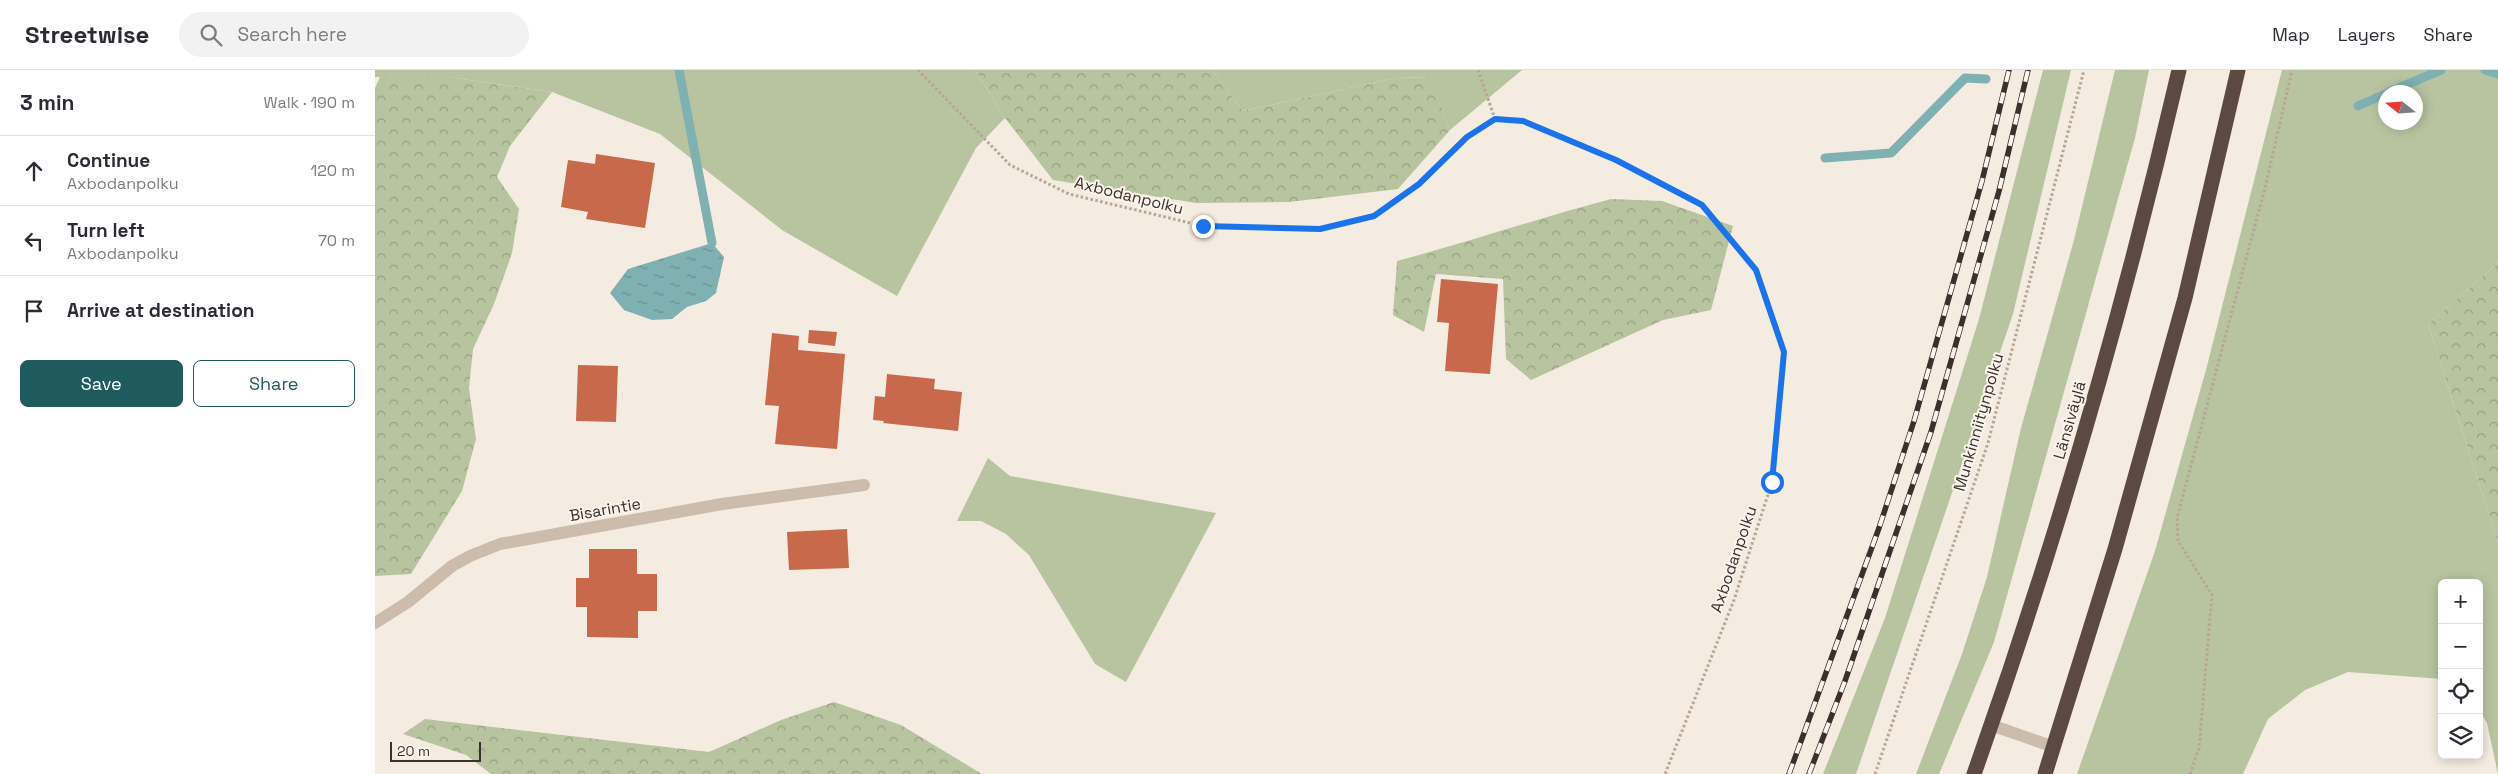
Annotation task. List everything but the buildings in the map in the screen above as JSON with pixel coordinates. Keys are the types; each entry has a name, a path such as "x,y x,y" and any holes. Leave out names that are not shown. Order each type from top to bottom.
{"highway":[{"name":"Länsiväylä","path":"1974,774 2069,487 2158,160 2179,70"},
{"path":"2045,774 2115,549 2185,298 2238,70"}],"street":[{"name":"Bisarintie","path":"375,623 408,602 452,566 470,556 500,544 723,504 864,485"},
{"path":"1991,725 2054,747"}],"path":[{"name":"Axbodanpolku","path":"918,70 1010,165 1069,194 1203,226 1320,229 1374,216 1419,184 1467,137 1495,119 1523,121 1616,160 1702,205 1756,270 1784,352 1772,482 1734,600 1665,774"},
{"path":"1478,70 1495,119"},
{"name":"Munkinniitynpolku","path":"1875,774 1988,443 2084,70"},
{"path":"2190,774 2199,748 2212,595 2178,542 2177,518 2266,184 2292,70"}],"green space":[{"path":"375,70 975,70 1005,118 976,148 897,296 782,230 660,134 552,92 449,77 375,77"},
{"path":"975,70 1212,70 1243,111 1395,78 1430,77 1450,130 1398,189 1289,202 1196,203 1053,180 1005,118"},
{"path":"1212,70 1522,70 1450,130 1429,77 1395,78 1243,111"},
{"path":"2043,70 2071,70 2013,314 1856,774 1823,774 1885,618 1979,319"},
{"path":"2115,70 2149,70 2135,138 1994,642 1939,774 1916,774 1962,654 1987,577 2021,428 2074,240"},
{"path":"2282,70 2498,70 2498,263 2428,324 2498,543 2498,774 2487,723 2483,716 2483,579 2438,579 2438,679 2348,672 2305,690 2268,719 2243,774 2077,774 2155,551 2207,366"},
{"path":"380,77 449,77 552,92 510,146 497,177 519,209 512,253 494,304 473,349 469,388 476,439 462,491 411,574 375,576 375,88"},
{"path":"1611,199 1662,201 1733,226 1711,310 1663,320 1531,380 1506,359 1503,279 1436,274 1424,332 1393,315 1397,261"},
{"path":"2498,263 2498,543 2428,324"},
{"path":"988,458 1010,476 1216,513 1126,682 1095,664 1029,555 1006,534 981,521 957,521"},
{"path":"834,702 901,725 982,774 491,774 466,755 403,734 425,719 709,752 781,720"}],"water":[{"path":"712,243 724,257 716,293 706,301 687,307 672,319 652,320 624,310 610,293 628,269"}],"waterway":[{"path":"679,70 712,243"},
{"path":"2406,85 2441,70"},
{"path":"2485,70 2498,74"},
{"path":"1825,158 1891,153 1965,78 1986,79"},
{"path":"2358,106 2378,97"}],"railway":[{"path":"1789,774 1879,528 1914,421 1982,181 2009,70"},
{"path":"1809,774 1845,681 1931,432 1999,191 2028,70"}],"route":[{"path":"1203,226 1320,229 1374,216 1419,184 1467,137 1495,119 1523,121 1616,160 1702,205 1756,270 1784,352 1772,482"}]}
